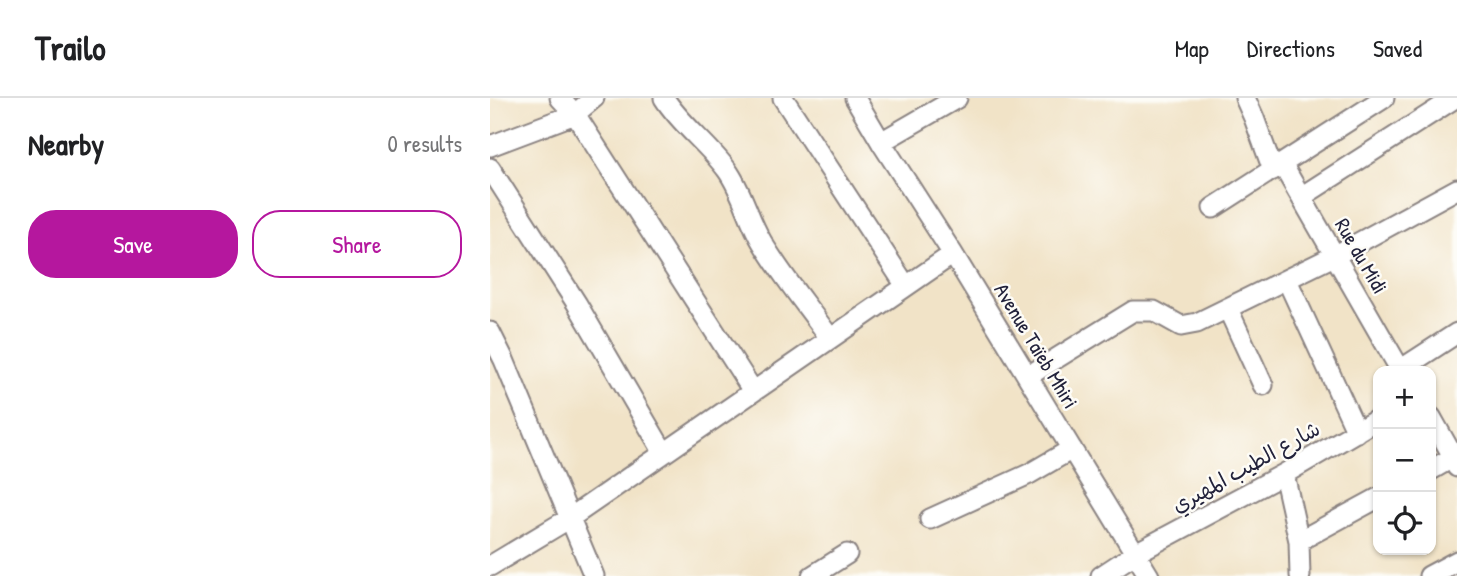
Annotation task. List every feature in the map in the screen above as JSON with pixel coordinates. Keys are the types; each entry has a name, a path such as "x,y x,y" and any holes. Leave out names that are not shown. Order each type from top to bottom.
{"street":[{"path":"560,98 575,114 753,391"},
{"path":"490,146 575,114 594,98"},
{"path":"664,98 674,114 727,170 740,190 763,244 831,338"},
{"path":"783,98 906,286"},
{"name":"Avenue Taïeb Mhiri","path":"855,98 1149,576"},
{"path":"881,142 957,98"},
{"name":"Rue du Midi","path":"1245,98 1277,167 1301,197 1398,366"},
{"path":"1213,208 1384,98"},
{"path":"1301,197 1455,98"},
{"path":"490,168 577,304 664,453"},
{"path":"1028,376 1133,311 1154,311 1181,326 1197,323 1334,256 1457,189"},
{"path":"490,566 570,518 953,254"},
{"path":"1287,280 1357,432"},
{"path":"1228,309 1263,385"},
{"path":"490,332 505,360 594,576"},
{"path":"1406,366 1457,333"},
{"name":"شارع الطيب المهيري","path":"1101,576 1136,553 1284,474 1373,422"},
{"path":"1436,426 1456,460 1436,468"},
{"path":"930,519 1029,474 1072,449"},
{"path":"1284,474 1299,541 1300,576"},
{"path":"1299,541 1373,501"},
{"path":"812,576 847,554"},
{"path":"1429,576 1457,561"}]}
